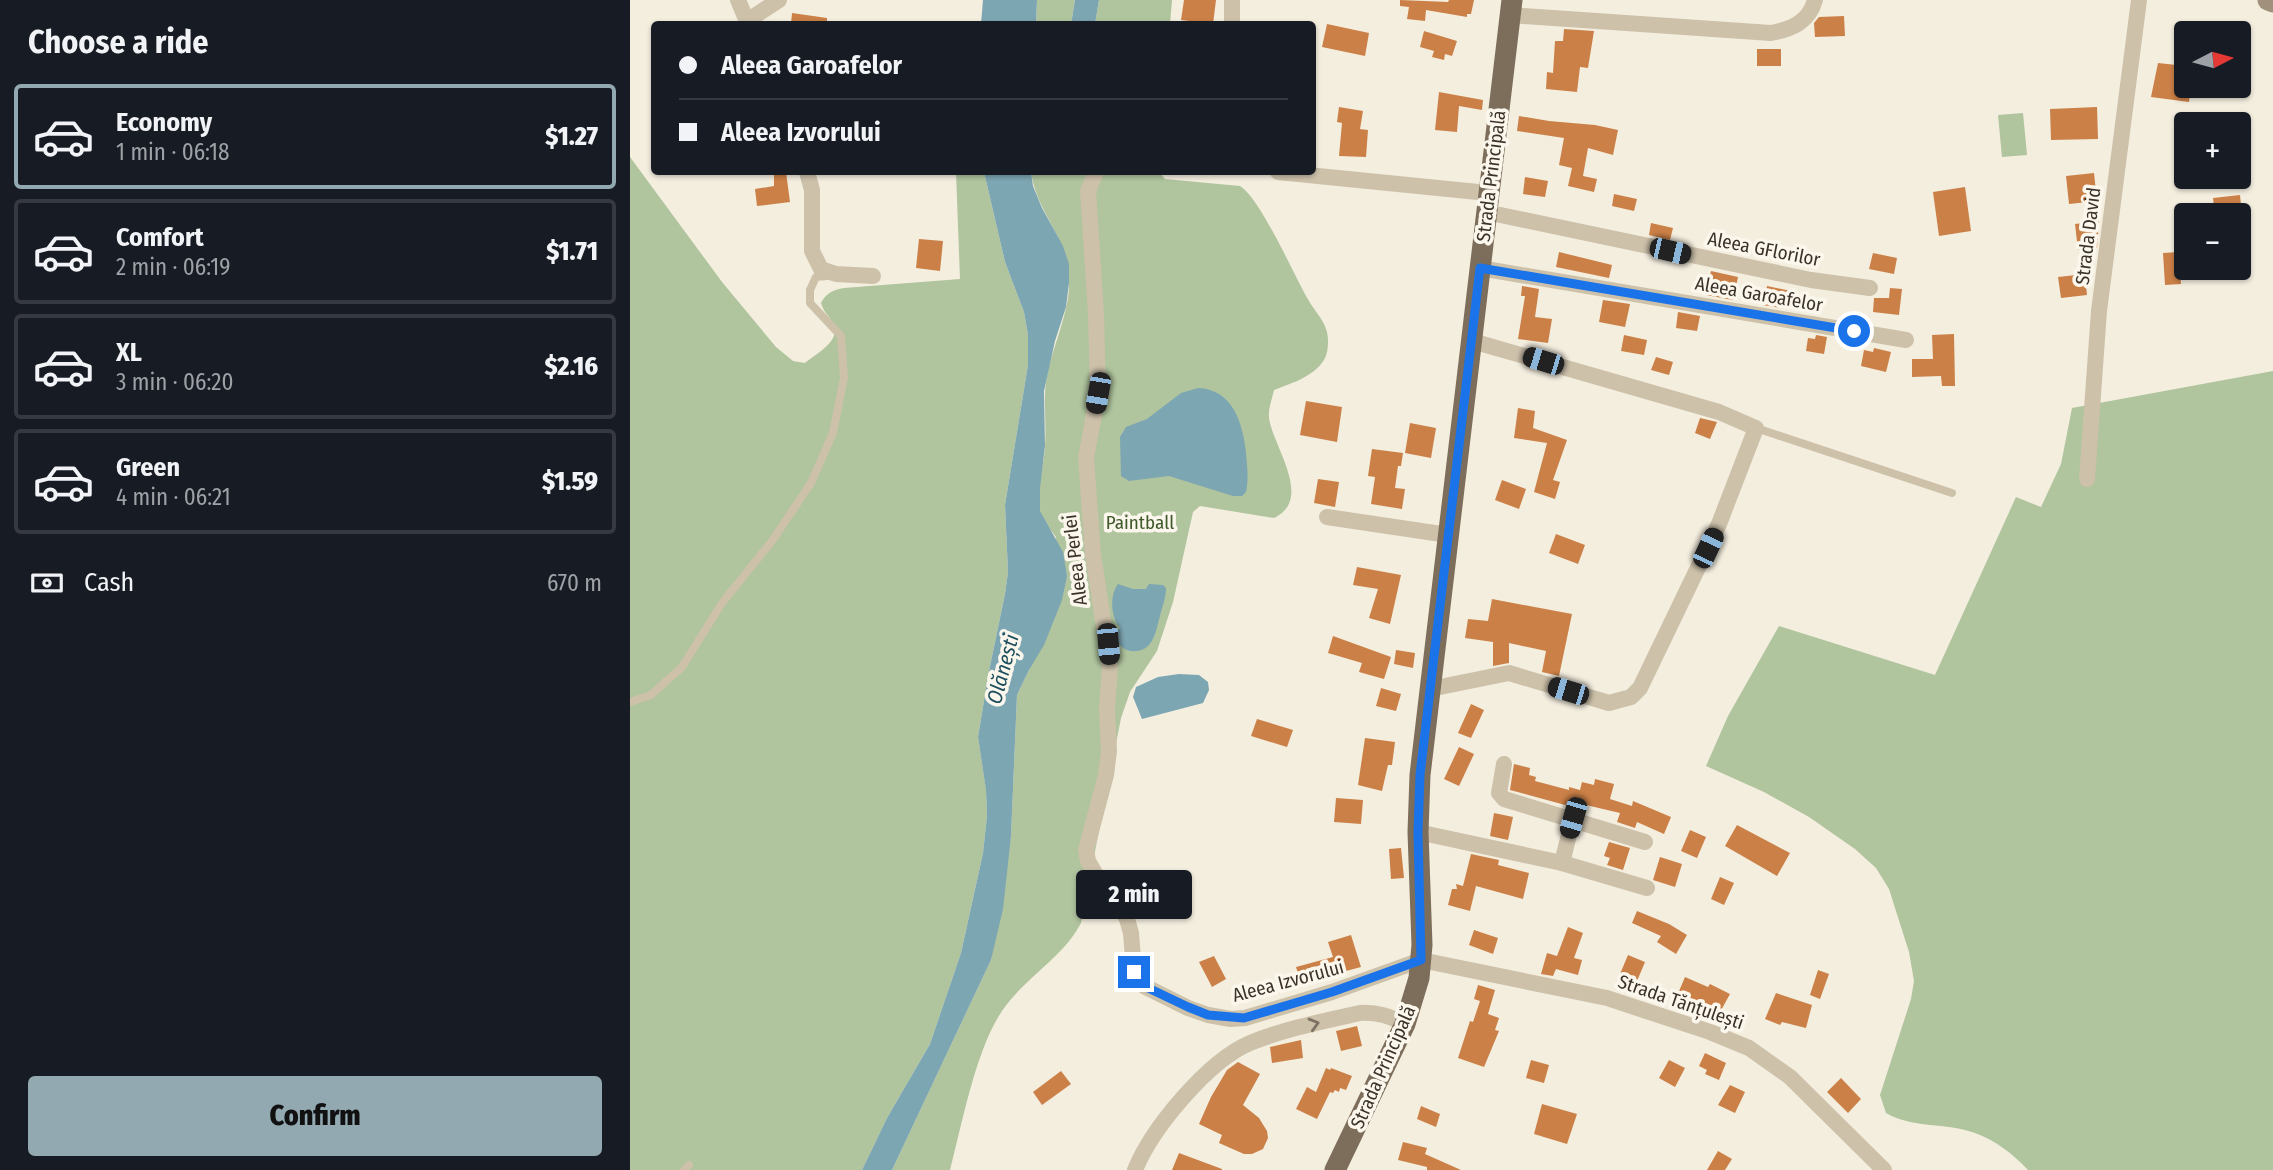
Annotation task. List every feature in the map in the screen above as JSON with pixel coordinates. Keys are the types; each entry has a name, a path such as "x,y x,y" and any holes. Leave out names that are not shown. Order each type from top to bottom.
{"main road":[{"name":"Strada Principală","path":"1335,1170 1405,1024 1415,994 1421,960 1418,832 1420,775 1510,8"}],"street":[{"path":"738,0 747,21"},
{"path":"751,21 779,0"},
{"path":"1232,0 1232,21"},
{"path":"1510,8 1771,33 1787,30 1800,23 1808,16 1815,0"},
{"name":"Strada David","path":"2087,479 2099,311 2139,0"},
{"path":"2267,0 2273,2"},
{"path":"808,175 812,190 812,251 821,269 835,274 873,276"},
{"name":"Aleea Perlei","path":"1095,175 1088,191 1098,393 1086,458 1093,554 1110,667 1107,709 1109,751 1106,775 1086,850 1096,875 1127,919 1131,933 1134,972"},
{"path":"1298,175 1487,203"},
{"name":"Aleea GFlorilor","path":"1487,203 1797,278 1870,288"},
{"name":"Aleea Garoafelor","path":"1480,268 1906,340"},
{"path":"1430,689 1509,673 1609,703 1631,697 1640,688 1719,524 1756,428 1719,412 1472,341"},
{"path":"1327,517 1448,535"},
{"path":"1504,764 1499,785 1501,797 1645,842"},
{"path":"1562,863 1573,818"},
{"path":"1418,832 1562,863 1647,888"},
{"name":"Aleea Izvorului","path":"1134,972 1144,986 1188,1007 1208,1015 1244,1018 1332,992 1421,960"},
{"name":"Strada Tănțulești","path":"1421,960 1607,998 1710,1032 1749,1048 1790,1077 1884,1170"},
{"path":"1135,1170 1151,1139 1188,1094 1211,1070 1249,1044 1360,1013 1387,1015 1405,1024"},
{"path":"1244,1018 1249,1044"}],"lane":[{"path":"630,702 652,695 682,667 722,603 772,541 811,483 833,433 844,378 841,336 810,303 810,290 816,277 835,274"},
{"path":"1756,428 1952,493"}],"green space":[{"path":"1037,0 1075,0 1072,21 1036,21"},
{"path":"1099,0 1172,0 1170,21 1096,21"},
{"path":"2023,113 2027,155 2002,157 1998,115"},
{"path":"630,157 722,282 776,347 793,361 805,363 822,351 834,335 833,323 821,303 833,291 960,279 956,175 985,175 1005,262 1024,312 1028,335 1028,365 1005,505 1008,572 978,737 986,789 987,816 983,853 961,953 930,1044 887,1118 862,1170 630,1170"},
{"name":"Paintball","path":"1032,175 1162,175 1165,179 1240,186 1258,206 1323,322 1327,332 1328,349 1326,357 1314,371 1274,390 1269,418 1291,486 1291,498 1285,509 1274,518 1200,506 1193,512 1173,602 1157,651 1130,692 1121,718 1081,923 1054,958 1011,999 993,1027 977,1066 950,1170 892,1170 991,960 1011,836 1017,695 1029,670 1056,537 1041,514 1039,494 1045,446 1046,380 1064,315 1069,282 1063,251 1034,187"},
{"path":"2273,371 2273,1170 2028,1170 1990,1139 1964,1130 1907,1121 1886,1113 1880,1095 1911,999 1914,981 1909,952 1889,889 1876,868 1855,849 1809,817 1764,792 1706,766 1728,716 1779,626 1935,675 2016,497 2041,507 2061,464 2072,408"}],"water":[{"path":"983,0 1037,0 1036,21 981,21"},
{"path":"1075,0 1099,0 1096,21 1072,21"},
{"name":"Olănești","path":"985,175 1031,175 1042,208 1063,246 1069,264 1066,307 1044,391 1045,446 1040,488 1040,511 1063,552 1067,576 1062,600 1044,645 1017,695 1011,836 1003,909 991,960 892,1170 862,1170 887,1118 930,1044 961,953 983,853 987,816 986,790 978,737 1008,572 1005,505 1028,365 1028,335 1024,312 1005,262"},
{"path":"1198,388 1220,394 1228,401 1239,420 1246,453 1246,492 1242,496 1233,496 1169,476 1129,481 1121,476 1120,437 1126,427 1147,419 1181,393"},
{"path":"1118,584 1133,589 1146,589 1149,584 1163,585 1166,588 1151,643 1137,651 1126,650 1114,638 1120,628 1112,606 1113,594"},
{"path":"1199,675 1208,682 1209,690 1203,703 1142,719 1133,697 1136,687 1158,677"}],"building":[{"path":"1184,0 1216,0 1213,21 1181,20"},
{"path":"1400,0 1474,0 1471,14 1467,14 1467,17 1426,10 1425,21 1407,19 1409,7 1400,6"},
{"path":"792,13 827,18 827,21 791,21"},
{"path":"1844,16 1845,36 1815,37 1814,23 1819,17"},
{"path":"1327,24 1369,33 1365,56 1322,47"},
{"path":"1564,29 1594,31 1588,68 1580,67 1577,92 1546,89 1547,72 1553,73 1555,41 1563,41"},
{"path":"1424,31 1457,41 1452,56 1445,54 1444,60 1432,57 1434,51 1420,47"},
{"path":"1757,49 1781,49 1781,66 1757,66"},
{"path":"2158,63 2174,65 2174,98 2190,98 2189,102 2151,97"},
{"path":"1439,92 1483,100 1482,110 1459,106 1457,132 1435,130"},
{"path":"1339,107 1363,111 1360,129 1368,130 1366,157 1339,156 1342,123 1337,122"},
{"path":"2097,107 2098,139 2051,140 2050,109"},
{"path":"1519,116 1618,130 1613,155 1588,148 1583,176 1597,179 1594,192 1568,186 1572,168 1559,165 1564,138 1517,131"},
{"path":"2094,173 2097,201 2069,204 2066,176"},
{"path":"774,175 786,175 790,202 757,206 755,189 774,186"},
{"path":"1525,177 1548,181 1545,197 1523,194"},
{"path":"1965,187 1971,231 1939,236 1933,192"},
{"path":"1614,194 1637,199 1634,211 1612,206"},
{"path":"2240,195 2241,203 2214,203 2213,198"},
{"path":"2099,221 2097,248 2078,250 2075,224"},
{"path":"1651,223 1673,228 1670,240 1649,235"},
{"path":"919,239 943,241 940,271 916,268"},
{"path":"1559,252 1612,265 1609,278 1556,267"},
{"path":"2174,252 2174,280 2181,280 2181,284 2165,285 2163,253"},
{"path":"1873,253 1897,258 1894,274 1869,269"},
{"path":"1711,271 1738,277 1733,300 1706,295"},
{"path":"2085,274 2087,295 2061,298 2058,277"},
{"path":"1522,286 1539,289 1535,317 1552,319 1548,343 1518,339 1525,296 1521,296"},
{"path":"1767,286 1791,291 1787,309 1763,305"},
{"path":"1890,288 1902,289 1899,315 1873,312 1874,298 1889,298"},
{"path":"1603,300 1630,304 1625,327 1599,322"},
{"path":"1678,312 1700,316 1697,331 1676,328"},
{"path":"1954,334 1955,386 1942,386 1941,376 1912,377 1912,359 1933,359 1932,335"},
{"path":"1624,335 1647,340 1644,355 1621,351"},
{"path":"1816,335 1827,337 1824,354 1806,351 1808,338 1815,339"},
{"path":"1874,348 1891,352 1886,372 1861,366 1864,350 1873,352"},
{"path":"1656,357 1673,362 1669,375 1651,370"},
{"path":"1306,401 1342,407 1337,442 1300,435"},
{"path":"1518,408 1535,411 1533,428 1567,440 1553,480 1560,482 1555,499 1534,492 1547,443 1514,438"},
{"path":"1700,418 1717,422 1710,439 1695,433"},
{"path":"1410,423 1436,428 1431,458 1405,453"},
{"path":"1372,449 1403,453 1395,488 1405,489 1402,509 1371,504 1375,477 1368,476"},
{"path":"1318,479 1339,482 1335,507 1314,503"},
{"path":"1502,480 1526,489 1519,509 1495,500"},
{"path":"1556,534 1585,545 1578,564 1549,553"},
{"path":"1357,567 1401,575 1390,624 1369,618 1378,589 1353,585"},
{"path":"1492,599 1572,614 1559,676 1542,672 1546,651 1509,643 1509,663 1493,666 1493,642 1465,638 1468,619 1488,621"},
{"path":"1333,636 1391,657 1384,679 1359,672 1362,663 1328,653"},
{"path":"1396,650 1415,653 1413,668 1394,664"},
{"path":"1381,688 1401,694 1396,711 1376,706"},
{"path":"1471,704 1484,710 1471,738 1458,733"},
{"path":"1257,719 1293,730 1287,747 1251,736"},
{"path":"1365,738 1395,742 1392,765 1388,765 1382,791 1358,785"},
{"path":"1459,747 1474,754 1459,786 1444,779"},
{"path":"1514,764 1530,768 1529,775 1536,777 1535,781 1569,790 1569,787 1580,790 1582,782 1594,785 1595,779 1614,784 1610,799 1632,806 1633,801 1671,817 1664,834 1637,822 1635,828 1617,822 1620,813 1586,805 1584,812 1510,790"},
{"path":"1336,798 1363,800 1361,824 1334,822"},
{"path":"1494,813 1513,817 1508,840 1490,836"},
{"path":"1737,825 1790,853 1777,876 1725,846"},
{"path":"1690,830 1706,837 1697,858 1681,851"},
{"path":"1609,842 1630,848 1623,870 1607,865 1610,858 1604,856"},
{"path":"1401,848 1404,878 1391,879 1389,849"},
{"path":"1471,854 1499,860 1498,865 1529,873 1523,899 1476,886 1470,911 1448,905 1452,889 1457,889 1456,884 1463,886"},
{"path":"1660,857 1682,864 1675,887 1653,880"},
{"path":"1720,877 1734,883 1724,905 1711,899"},
{"path":"1637,911 1669,924 1687,935 1676,954 1657,942 1661,936 1632,923"},
{"path":"1568,927 1583,933 1574,958 1582,960 1578,975 1556,969 1553,976 1541,974 1547,953 1557,956"},
{"path":"1474,930 1498,938 1493,954 1469,945"},
{"path":"1351,935 1361,967 1301,983 1296,967 1333,957 1328,942"},
{"path":"1628,955 1645,962 1637,981 1620,974"},
{"path":"1214,956 1226,979 1212,987 1199,962"},
{"path":"1818,970 1829,974 1820,999 1810,995"},
{"path":"1685,977 1708,987 1710,984 1730,994 1719,1014 1677,996"},
{"path":"1478,985 1495,990 1488,1014 1499,1018 1495,1030 1499,1031 1484,1067 1458,1058 1470,1021 1473,1022 1480,1001 1474,999"},
{"path":"1776,993 1812,1005 1806,1028 1782,1022 1780,1025 1765,1019"},
{"path":"1357,1026 1362,1046 1341,1051 1336,1031"},
{"path":"1301,1040 1303,1058 1272,1063 1270,1047"},
{"path":"1705,1053 1726,1063 1719,1080 1705,1074 1707,1070 1699,1066"},
{"path":"1531,1060 1549,1065 1544,1083 1526,1078"},
{"path":"1669,1060 1685,1068 1675,1087 1659,1078"},
{"path":"1238,1062 1260,1074 1243,1105 1259,1118 1268,1138 1263,1149 1252,1154 1244,1154 1219,1143 1222,1135 1199,1124 1227,1070"},
{"path":"1326,1068 1352,1076 1346,1090 1340,1088 1339,1092 1330,1092 1317,1119 1296,1109 1307,1087 1316,1092"},
{"path":"1061,1071 1071,1084 1042,1105 1033,1092"},
{"path":"1841,1078 1861,1099 1848,1113 1827,1092"},
{"path":"1730,1085 1745,1092 1735,1113 1718,1105"},
{"path":"1542,1104 1577,1114 1567,1144 1534,1134"},
{"path":"1421,1106 1440,1114 1436,1127 1417,1119"},
{"path":"1403,1142 1427,1148 1425,1154 1461,1170 1427,1170 1427,1167 1398,1160"},
{"path":"1718,1151 1732,1159 1725,1170 1707,1170"},
{"path":"1179,1153 1222,1169 1222,1170 1172,1170"}],"route":[{"path":"1134,972 1137,980 1144,986 1208,1015 1230,1019 1293,1005 1421,960 1418,832 1420,775 1480,268 1854,331"}]}
